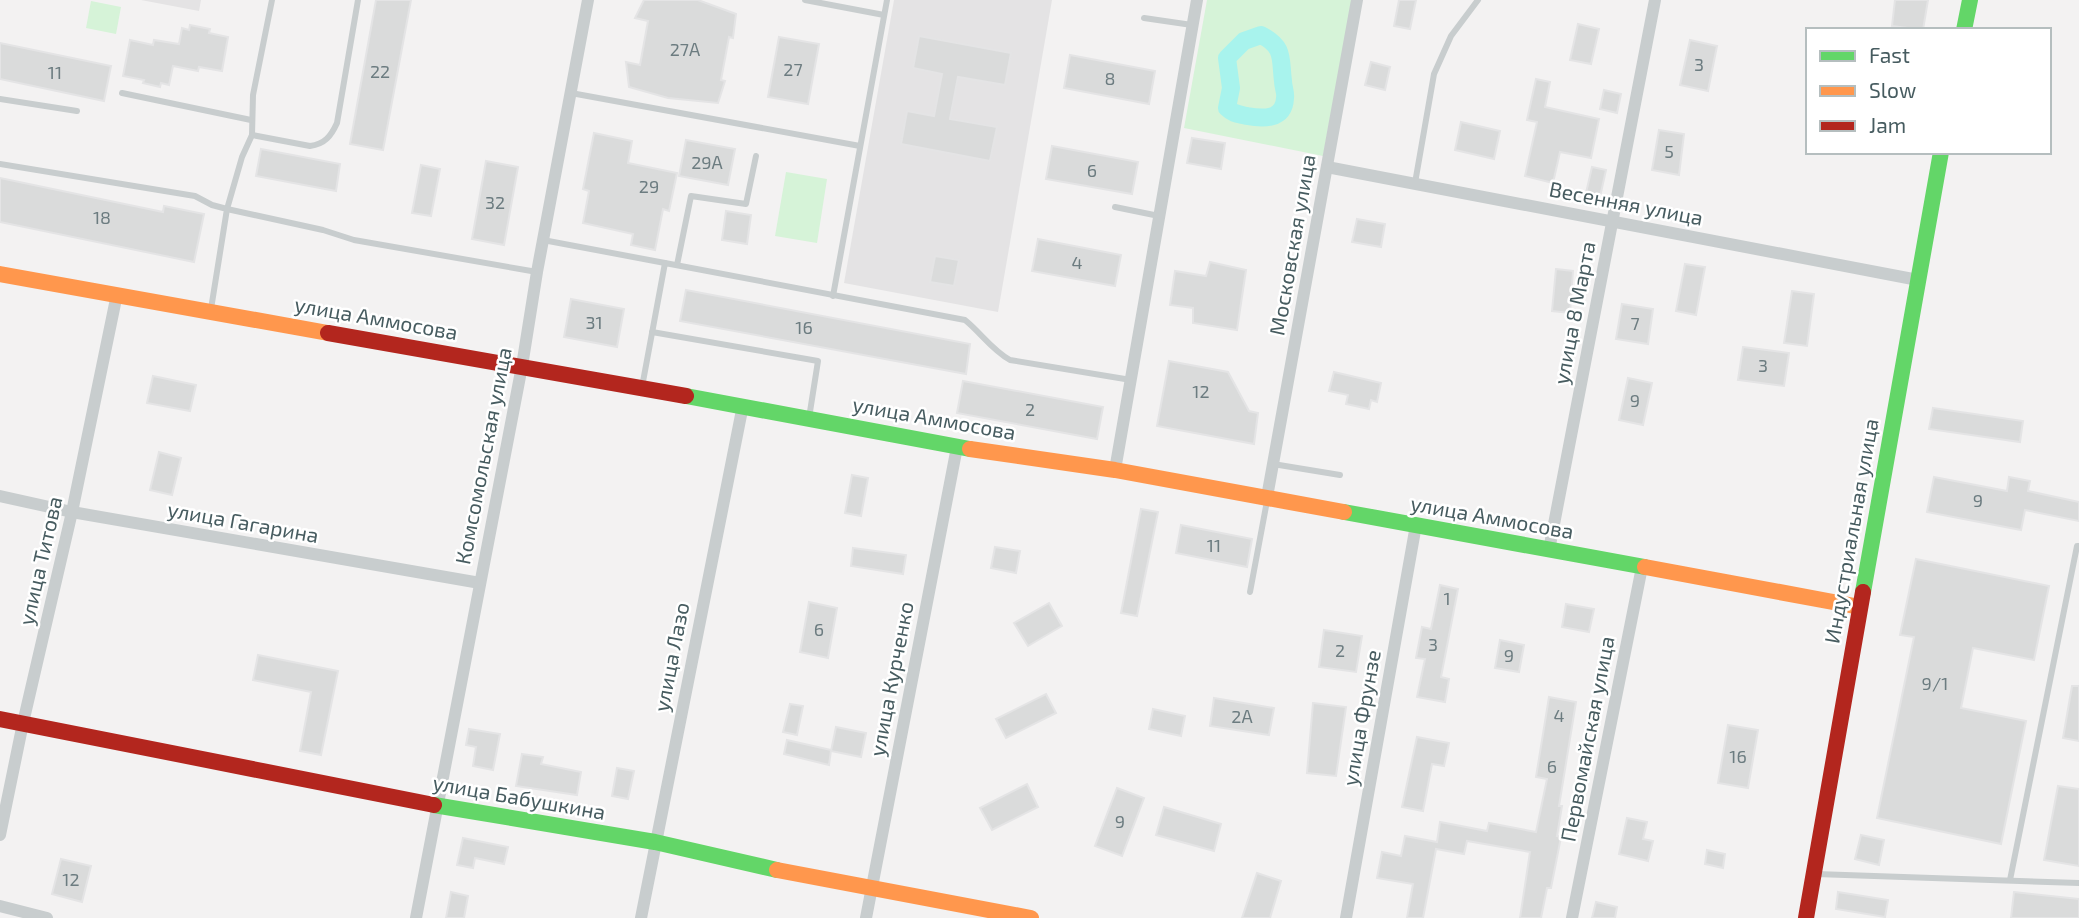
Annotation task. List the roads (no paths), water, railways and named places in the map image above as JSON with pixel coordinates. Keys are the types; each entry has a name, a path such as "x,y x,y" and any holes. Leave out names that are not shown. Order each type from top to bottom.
{"main road":[{"path":"1964,28 1970,0"},
{"name":"Индустриальная улица","path":"1806,918 1941,154"},
{"name":"улица Аммосова","path":"0,274 744,405 957,447 1115,470 1860,607"},
{"name":"улица Бабушкина","path":"0,719 437,806 655,842 872,890 1031,918"}],"street":[{"name":"Комсомольская улица","path":"416,918 522,366 588,0"},
{"path":"1115,470 1197,0"},
{"name":"Московская улица","path":"1268,498 1357,0"},
{"name":"улица 8 Марта","path":"1549,550 1654,0"},
{"name":"Весенняя улица","path":"1327,167 1917,280"},
{"name":"улица Титова","path":"0,835 117,294"},
{"name":"улица Лазо","path":"641,918 744,405"},
{"name":"улица Курченко","path":"866,918 957,447"},
{"name":"улица Гагарина","path":"0,496 72,512 480,583"},
{"name":"улица Фрунзе","path":"1346,918 1416,525"},
{"name":"Первомайская улица","path":"1572,918 1642,567"},
{"path":"0,906 47,918"}],"lane":[{"path":"211,311 227,209 242,157 252,135 253,95 272,0"},
{"path":"252,135 310,146 319,145 328,139 337,123 358,0"},
{"path":"805,0 884,15"},
{"path":"833,296 887,0"},
{"path":"1415,184 1434,74 1451,36 1478,0"},
{"path":"1143,18 1192,25"},
{"path":"122,93 251,120"},
{"path":"571,93 860,146"},
{"path":"0,99 77,111"},
{"path":"677,265 691,196 746,204 756,156"},
{"path":"0,164 195,196 212,205 313,227 354,240 537,272"},
{"path":"1115,207 1159,216"},
{"path":"543,240 965,320 978,330 999,354 1010,360 1131,380"},
{"path":"642,389 665,263"},
{"path":"652,332 818,361 809,418"},
{"path":"1273,464 1340,475"},
{"path":"1250,592 1268,498"},
{"path":"2010,880 2079,546"},
{"path":"1814,874 2079,883"}],"waterway":[{"path":"1261,35 1274,44 1280,54 1284,105 1281,111 1272,116 1253,117 1227,108 1231,88 1227,58 1244,41 1261,35"}]}
